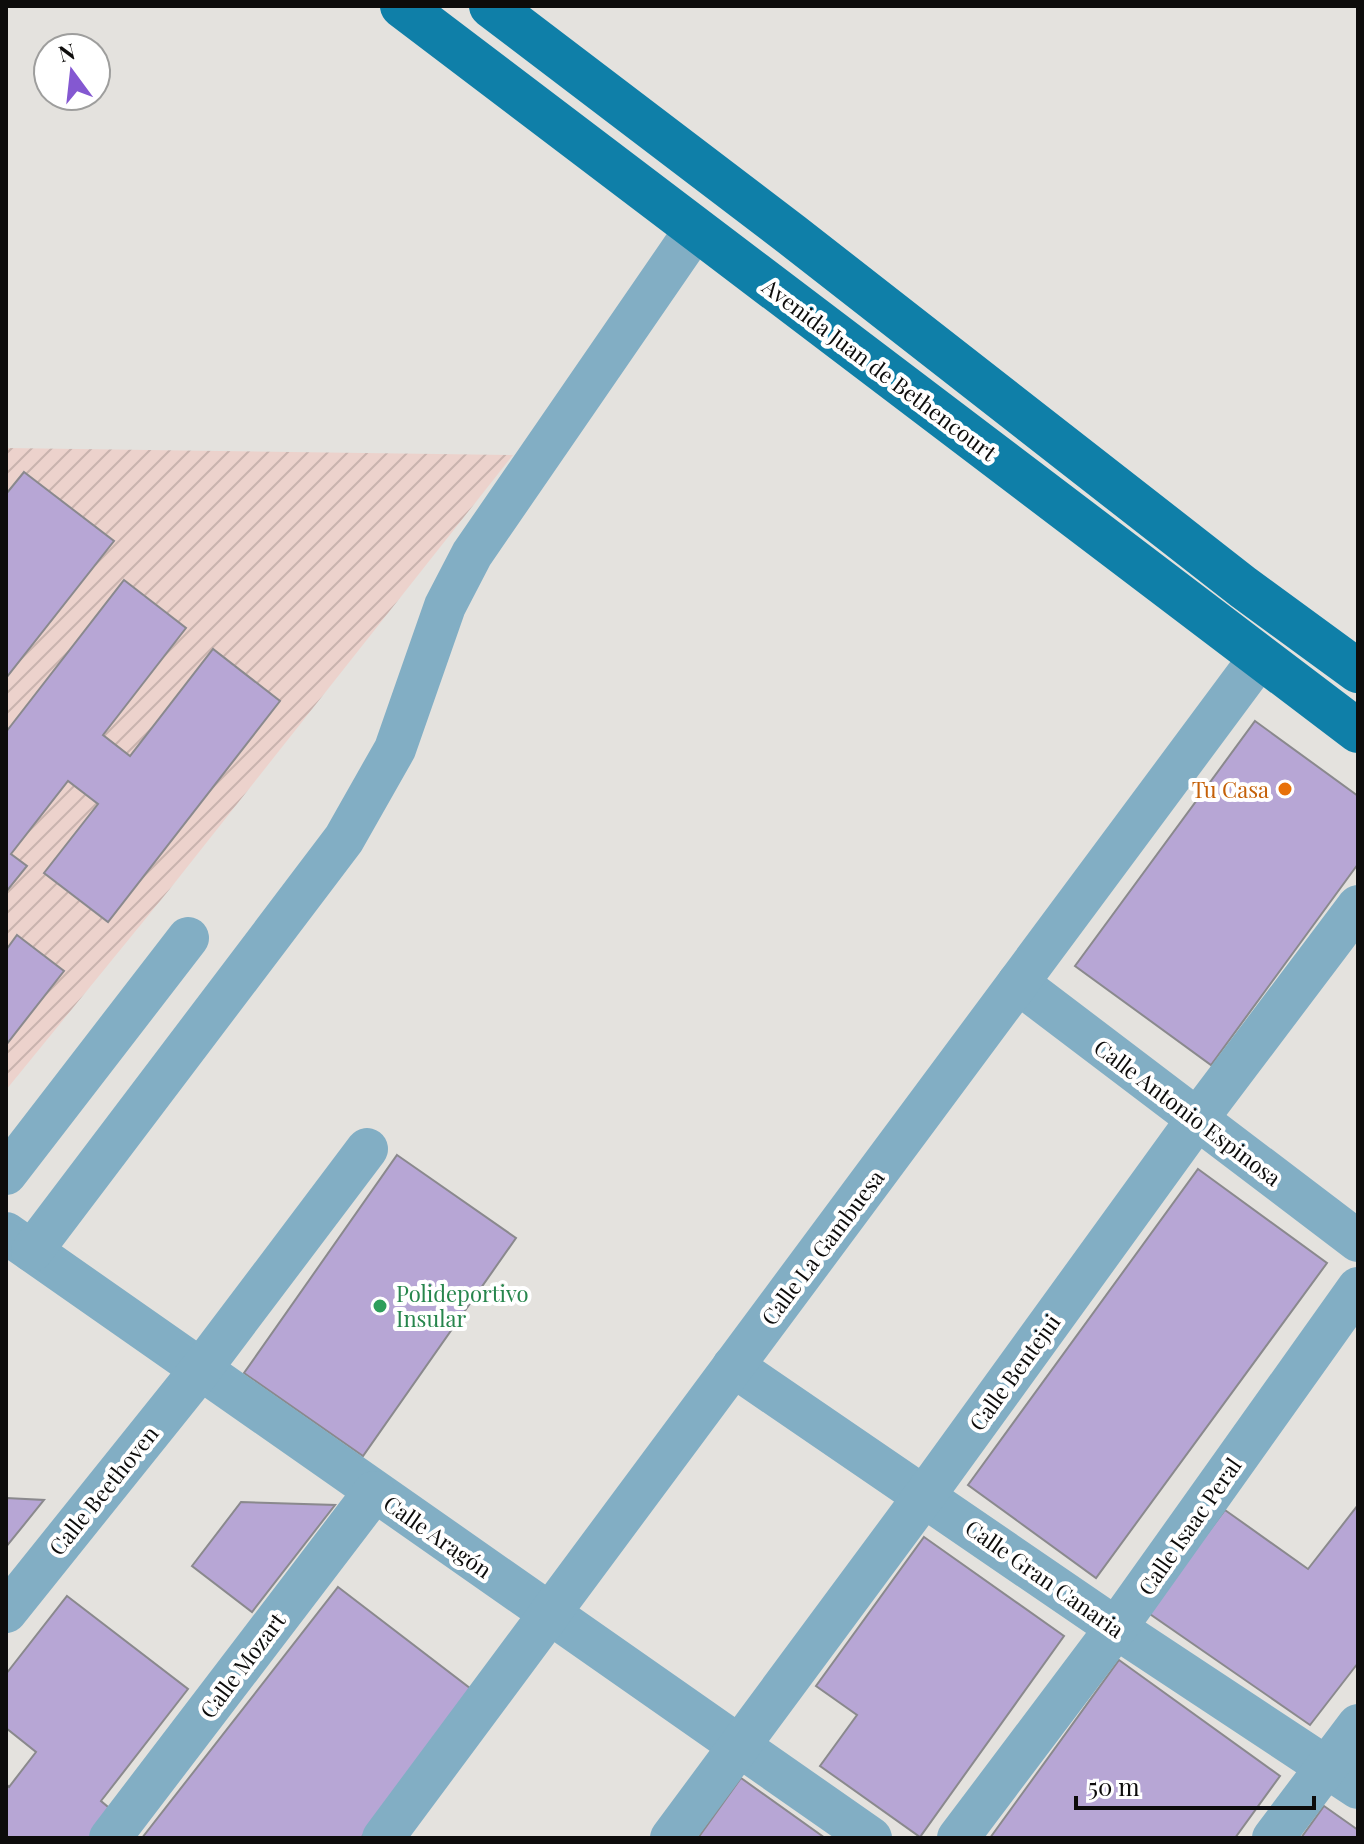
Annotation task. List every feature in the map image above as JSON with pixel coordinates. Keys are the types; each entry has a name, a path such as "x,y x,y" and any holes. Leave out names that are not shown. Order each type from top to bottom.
{"main road":[{"name":"Avenida Juan de Bethencourt","path":"402,6 1358,731"},
{"path":"491,6 792,235 1243,587 1358,671"},
{"path":"695,230 707,219 727,215 746,218 792,235"}],"street":[{"path":"19,1242 344,839 395,749 445,606 472,554 695,230"},
{"name":"Calle La Gambuesa","path":"383,1838 1260,657"},
{"name":"Calle Bentejui","path":"671,1838 1198,1118 1358,906"},
{"path":"6,1174 188,938"},
{"name":"Calle Antonio Espinosa","path":"1018,983 1358,1241"},
{"path":"201,1369 367,1149"},
{"name":"Calle Aragón","path":"19,1242 871,1838"},
{"name":"Calle Isaac Peral","path":"958,1838 1116,1628 1358,1288"},
{"name":"Calle Gran Canaria","path":"733,1366 1116,1628 1343,1778"},
{"name":"Calle Beethoven","path":"6,1612 201,1369"},
{"name":"Calle Mozart","path":"110,1838 374,1492"},
{"path":"1273,1838 1343,1778 1358,1725"}],"shaded area":[{"path":"6,448 513,455 169,890 6,1090"}],"building":[{"path":"24,472 114,541 6,678 6,494"},
{"path":"124,580 186,628 103,735 130,756 213,649 280,701 108,922 44,873 98,804 68,781 11,854 27,866 6,892 6,732"},
{"path":"1255,721 1358,796 1358,864 1211,1065 1075,966"},
{"path":"17,935 64,971 6,1045 6,950"},
{"name":"Polideportivo Insular","path":"397,1155 516,1238 363,1456 244,1373"},
{"path":"1198,1169 1327,1263 1096,1578 968,1485"},
{"path":"6,1498 44,1500 6,1547"},
{"path":"241,1502 335,1505 252,1612 192,1566"},
{"path":"1358,1505 1358,1663 1310,1725 1147,1612 1225,1510 1308,1569"},
{"path":"924,1537 1064,1636 920,1837 820,1766 857,1715 816,1686"},
{"path":"338,1587 475,1692 361,1838 142,1838"},
{"path":"67,1596 188,1689 101,1801 114,1812 94,1838 6,1838 6,1784 9,1787 36,1752 6,1728 6,1674"},
{"path":"1119,1660 1280,1776 1235,1838 990,1838"},
{"path":"741,1778 825,1838 698,1838"},
{"path":"1324,1806 1358,1830 1358,1838 1301,1838"}],"place":[{"name":"Tu Casa","path":"1285,789"},
{"name":"Polideportivo Insular","path":"380,1306"}]}
